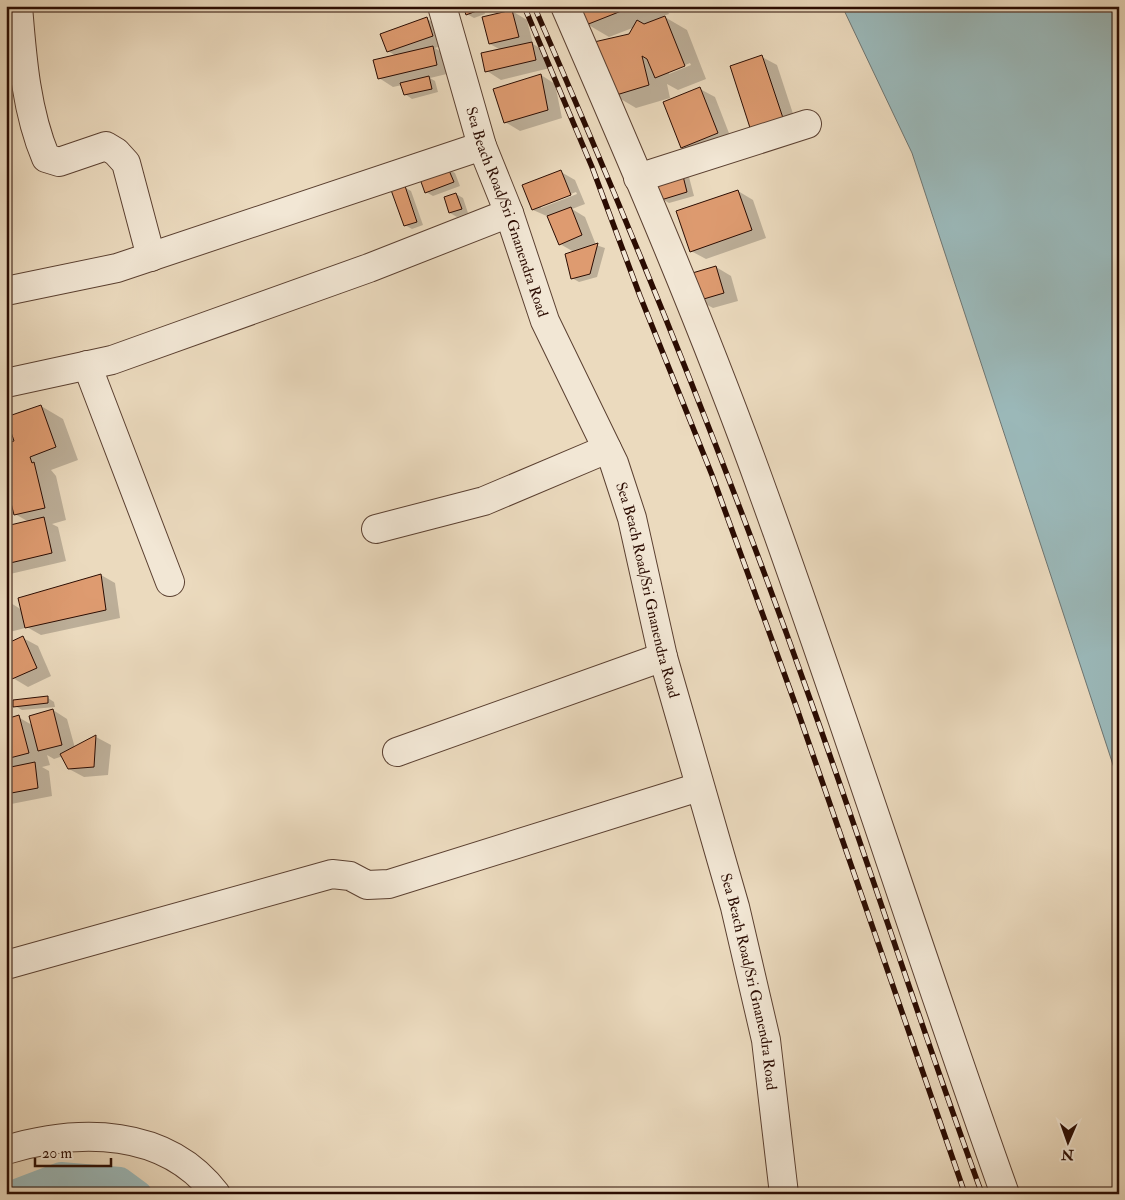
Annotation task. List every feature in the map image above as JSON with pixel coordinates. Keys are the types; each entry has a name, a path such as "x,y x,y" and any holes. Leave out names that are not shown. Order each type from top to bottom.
{"street":[{"path":"18,6 15,75 46,158 59,162 106,146 116,152 126,164 151,257"},
{"name":"Sea Beach Road/Sri Gnanendra Road","path":"442,6 482,146 509,213 545,321 607,449 632,518 663,657 735,907 766,1040 784,1194"},
{"path":"565,6 638,178 764,493 875,812 952,1045 1005,1194"},
{"path":"638,178 807,124"},
{"path":"6,291 117,268 482,146"},
{"path":"6,383 112,360 360,272 509,213"},
{"path":"87,365 170,582"},
{"path":"376,528 484,501 607,449"},
{"path":"396,752 663,657"},
{"path":"6,965 332,874 350,876 367,885 389,884 699,787"},
{"path":"6,1150 79,1136 130,1139 168,1154 206,1180 216,1194"}],"water":[{"path":"842,6 1119,6 1119,783 912,153"}],"building":[{"path":"463,6 478,6 479,10 466,15"},
{"path":"578,6 634,6 586,25"},
{"path":"512,10 519,37 489,44 482,17"},
{"path":"665,16 685,66 655,78 647,59 642,56 649,85 613,96 594,42 629,34 637,20 644,24"},
{"path":"427,17 433,36 387,52 380,34"},
{"path":"532,42 536,60 485,72 481,53"},
{"path":"433,46 437,65 378,79 373,60"},
{"path":"762,55 786,127 753,137 730,66"},
{"path":"541,74 548,110 504,123 493,89"},
{"path":"429,76 432,89 404,95 400,83"},
{"path":"700,87 718,133 681,148 663,102"},
{"path":"448,168 454,182 425,193 420,179"},
{"path":"561,170 571,195 532,210 522,185"},
{"path":"682,172 687,192 661,200 655,179"},
{"path":"405,186 417,222 404,226 391,190"},
{"path":"738,190 752,230 690,252 676,211"},
{"path":"456,193 462,209 449,213 444,197"},
{"path":"571,207 582,235 559,245 547,216"},
{"path":"598,243 590,274 571,279 565,254"},
{"path":"716,266 724,293 697,301 689,274"},
{"path":"41,405 56,447 30,457 32,463 34,462 45,508 14,515 6,483 6,443 14,441 6,417"},
{"path":"44,517 52,553 6,564 6,526"},
{"path":"101,574 106,610 25,628 18,598"},
{"path":"6,599 11,620 6,621"},
{"path":"23,636 37,668 12,679 6,666 6,644"},
{"path":"48,696 48,703 13,707 13,700"},
{"path":"53,709 62,745 38,751 29,716"},
{"path":"19,715 29,753 6,759 6,719"},
{"path":"96,735 94,767 68,769 60,754"},
{"path":"35,762 38,788 6,794 6,768"}],"waterway":[{"path":"11,1194 61,1175 120,1180 139,1194"}],"railway":[{"path":"524,6 592,167 640,296 712,475 796,706 965,1194"},
{"path":"534,6 608,178 713,437 746,524 832,761 982,1194"}]}
